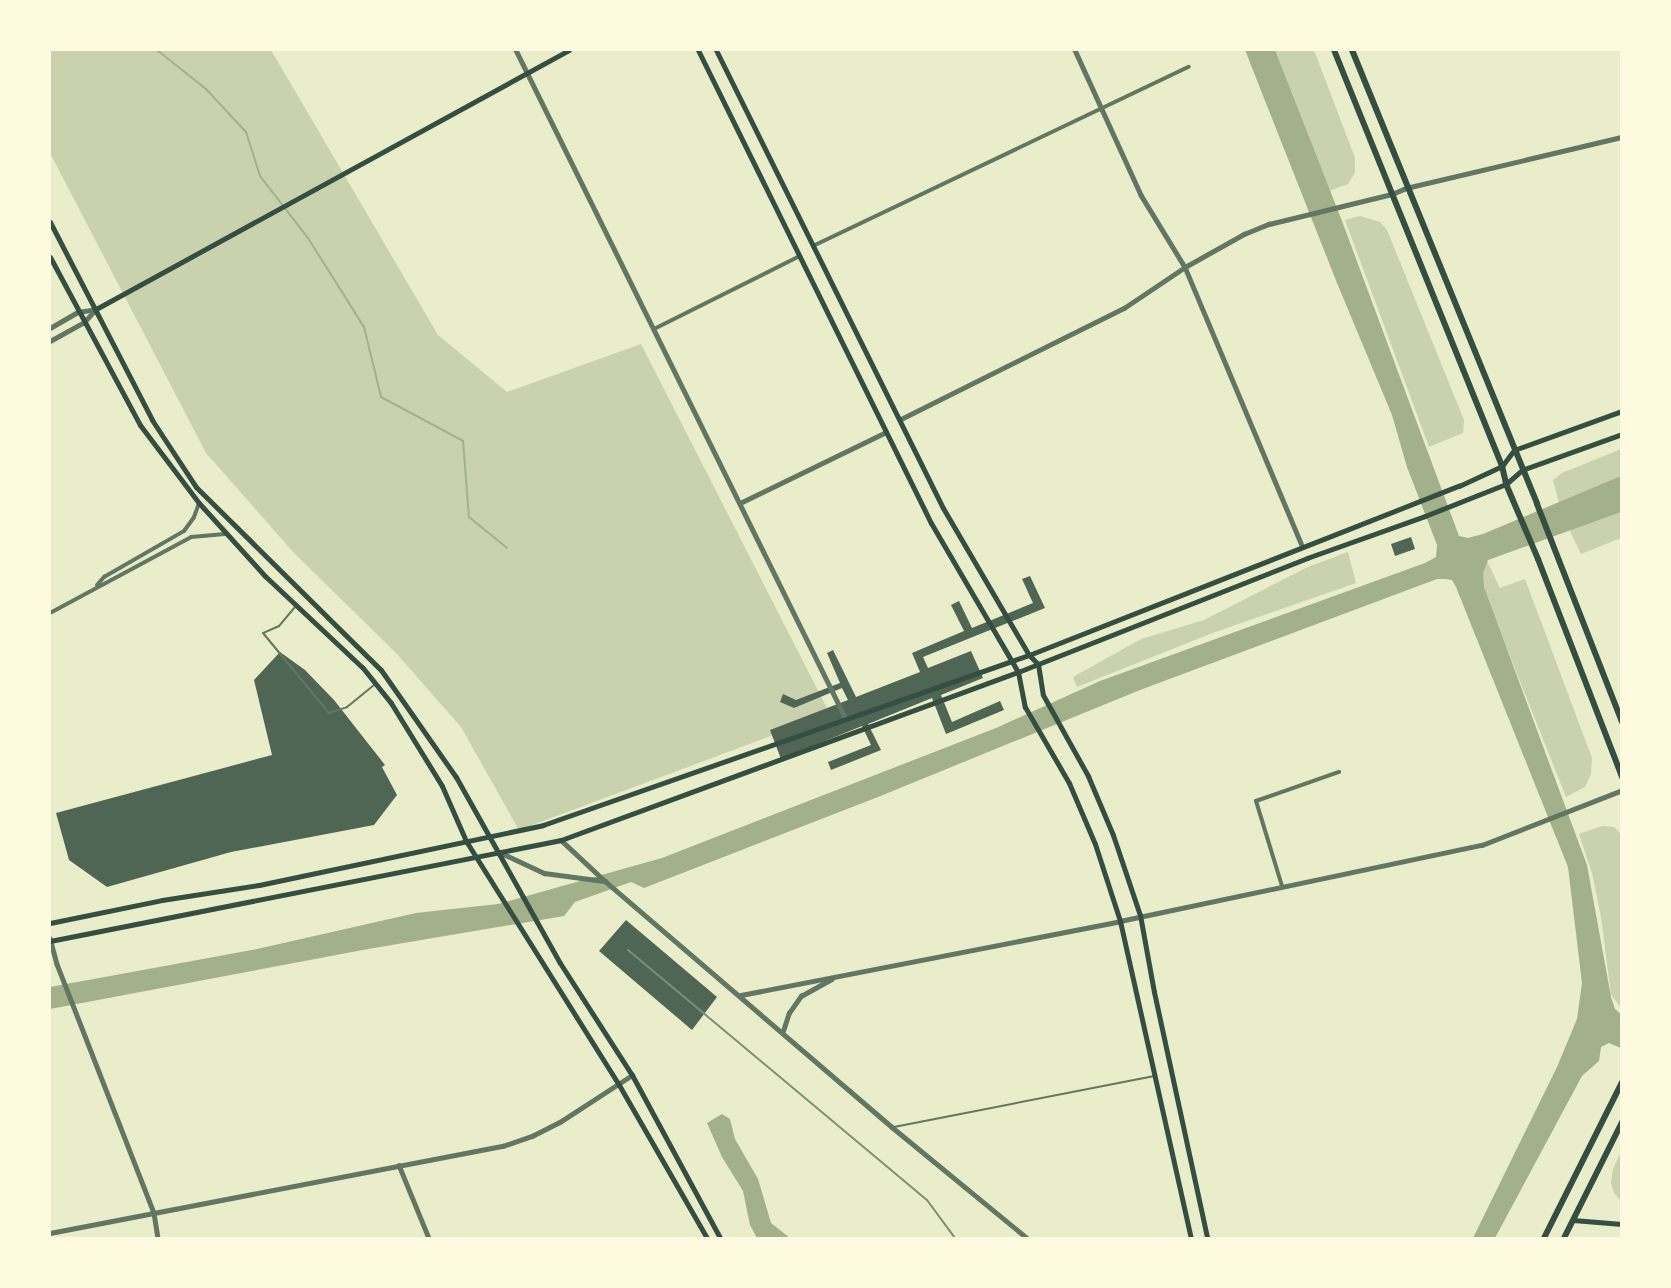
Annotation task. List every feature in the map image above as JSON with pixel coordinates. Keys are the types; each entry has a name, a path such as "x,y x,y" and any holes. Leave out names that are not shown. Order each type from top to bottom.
{"main road":[{"path":"96,309 569,50"},
{"path":"698,50 931,523 1010,662 1018,672 1025,707 1069,783 1095,844 1120,921 1191,1239"},
{"path":"716,50 815,245 943,508 1029,655 1038,664 1043,694 1088,776 1140,915 1158,1015 1207,1239"},
{"path":"1334,50 1502,466 1506,484 1538,559 1622,777"},
{"path":"1352,50 1406,188 1537,504 1622,722"},
{"path":"50,222 152,420 196,487 381,670 456,777 560,963 632,1075 720,1239"},
{"path":"50,257 140,425 199,503 225,534 375,684 391,704 442,786 466,841 619,1085 707,1239"},
{"path":"50,924 162,900 259,885 543,825 1029,655 1459,486 1502,466 1514,450 1622,411"},
{"path":"50,940 561,840 1018,672 1307,558 1425,516 1506,484 1522,470 1622,434"},
{"path":"1544,1239 1622,1082"},
{"path":"1564,1239 1622,1122"},
{"path":"1573,1220 1622,1224"}],"street":[{"path":"516,50 846,719"},
{"path":"1075,50 1141,195 1185,267 1302,546"},
{"path":"815,245 1102,106 1189,67"},
{"path":"901,419 1124,309 1185,267 1244,234 1269,224 1340,208 1406,188 1622,137"},
{"path":"654,330 800,256"},
{"path":"50,328 78,312 96,309"},
{"path":"50,341 84,322 96,309"},
{"path":"740,503 886,432"},
{"path":"94,588 104,577 184,531 195,517 199,503"},
{"path":"50,613 191,537 225,534"},
{"path":"1282,886 1256,801 1338,771"},
{"path":"741,995 1120,921 1482,845 1622,790"},
{"path":"561,840 605,881 741,995 892,1127 1027,1239"},
{"path":"496,851 544,873 605,881"},
{"path":"50,940 57,964 154,1213 158,1239"},
{"path":"783,1031 789,1013 801,996 818,984 842,975"},
{"path":"50,1233 503,1146 532,1136 632,1075"},
{"path":"399,1165 429,1239"}],"lane":[{"path":"297,605 279,626 263,633 329,713 346,706 375,684"},
{"path":"892,1127 1153,1076"}],"shaded area":[{"path":"50,50 271,50 438,335 507,392 641,344 830,714 519,830 461,727 396,653 294,553 206,453 50,153"},
{"path":"1245,50 1275,50 1342,221 1459,536 1468,538 1483,534 1621,476 1621,512 1488,560 1483,573 1484,587 1587,865 1611,997 1615,1009 1622,1015 1621,1048 1609,1043 1601,1047 1599,1061 1582,1076 1495,1238 1473,1238 1557,1067 1577,1019 1582,983 1568,867 1452,580 1437,579 1140,690 878,797 644,888 631,882 575,902 564,916 368,949 50,1009 50,987 257,949 416,913 498,904 662,858 996,728 1100,681 1425,563 1436,557 1437,545 1407,467 1392,415"},
{"path":"1272,50 1314,50 1355,158 1355,173 1348,184 1329,191"},
{"path":"1360,216 1380,222 1387,230 1464,420 1463,433 1429,447 1345,220"},
{"path":"1621,449 1621,482 1560,507 1553,480 1562,473"},
{"path":"1621,506 1621,538 1581,554 1568,527"},
{"path":"1348,552 1356,583 1210,634 1077,687 1073,677 1141,639 1204,620 1308,567"},
{"path":"1487,561 1500,588 1525,579 1592,758 1591,774 1585,787 1566,797 1477,573"},
{"path":"1602,826 1614,827 1621,834 1621,1007 1611,995 1601,917 1592,873 1579,834"},
{"path":"722,1114 730,1119 735,1139 758,1179 771,1223 790,1238 757,1238 750,1225 743,1191 722,1157 707,1123"},
{"path":"1621,1152 1621,1201 1614,1193 1611,1183 1613,1169"}],"building":[{"path":"1411,537 1415,549 1395,556 1391,544"},
{"path":"1030,576 1045,608 923,657 928,668 971,651 983,678 941,695 952,722 1000,701 1004,710 946,734 932,698 868,724 881,750 831,770 828,762 871,745 862,726 781,759 770,730 848,700 842,688 794,708 780,702 783,694 796,700 840,683 827,653 833,650 856,697 920,672 912,653 964,631 951,605 959,601 972,628 1033,603 1022,579"},
{"path":"280,652 305,670 334,700 385,765 382,767 397,795 374,825 231,852 107,887 69,860 56,813 272,755 254,680"},
{"path":"626,920 717,997 692,1030 599,951"}],"waterway":[{"path":"157,50 206,89 246,132 260,176 308,238 364,327 381,397 463,441 469,517 507,548"}],"railway":[{"path":"628,950 927,1200 955,1238"}]}
